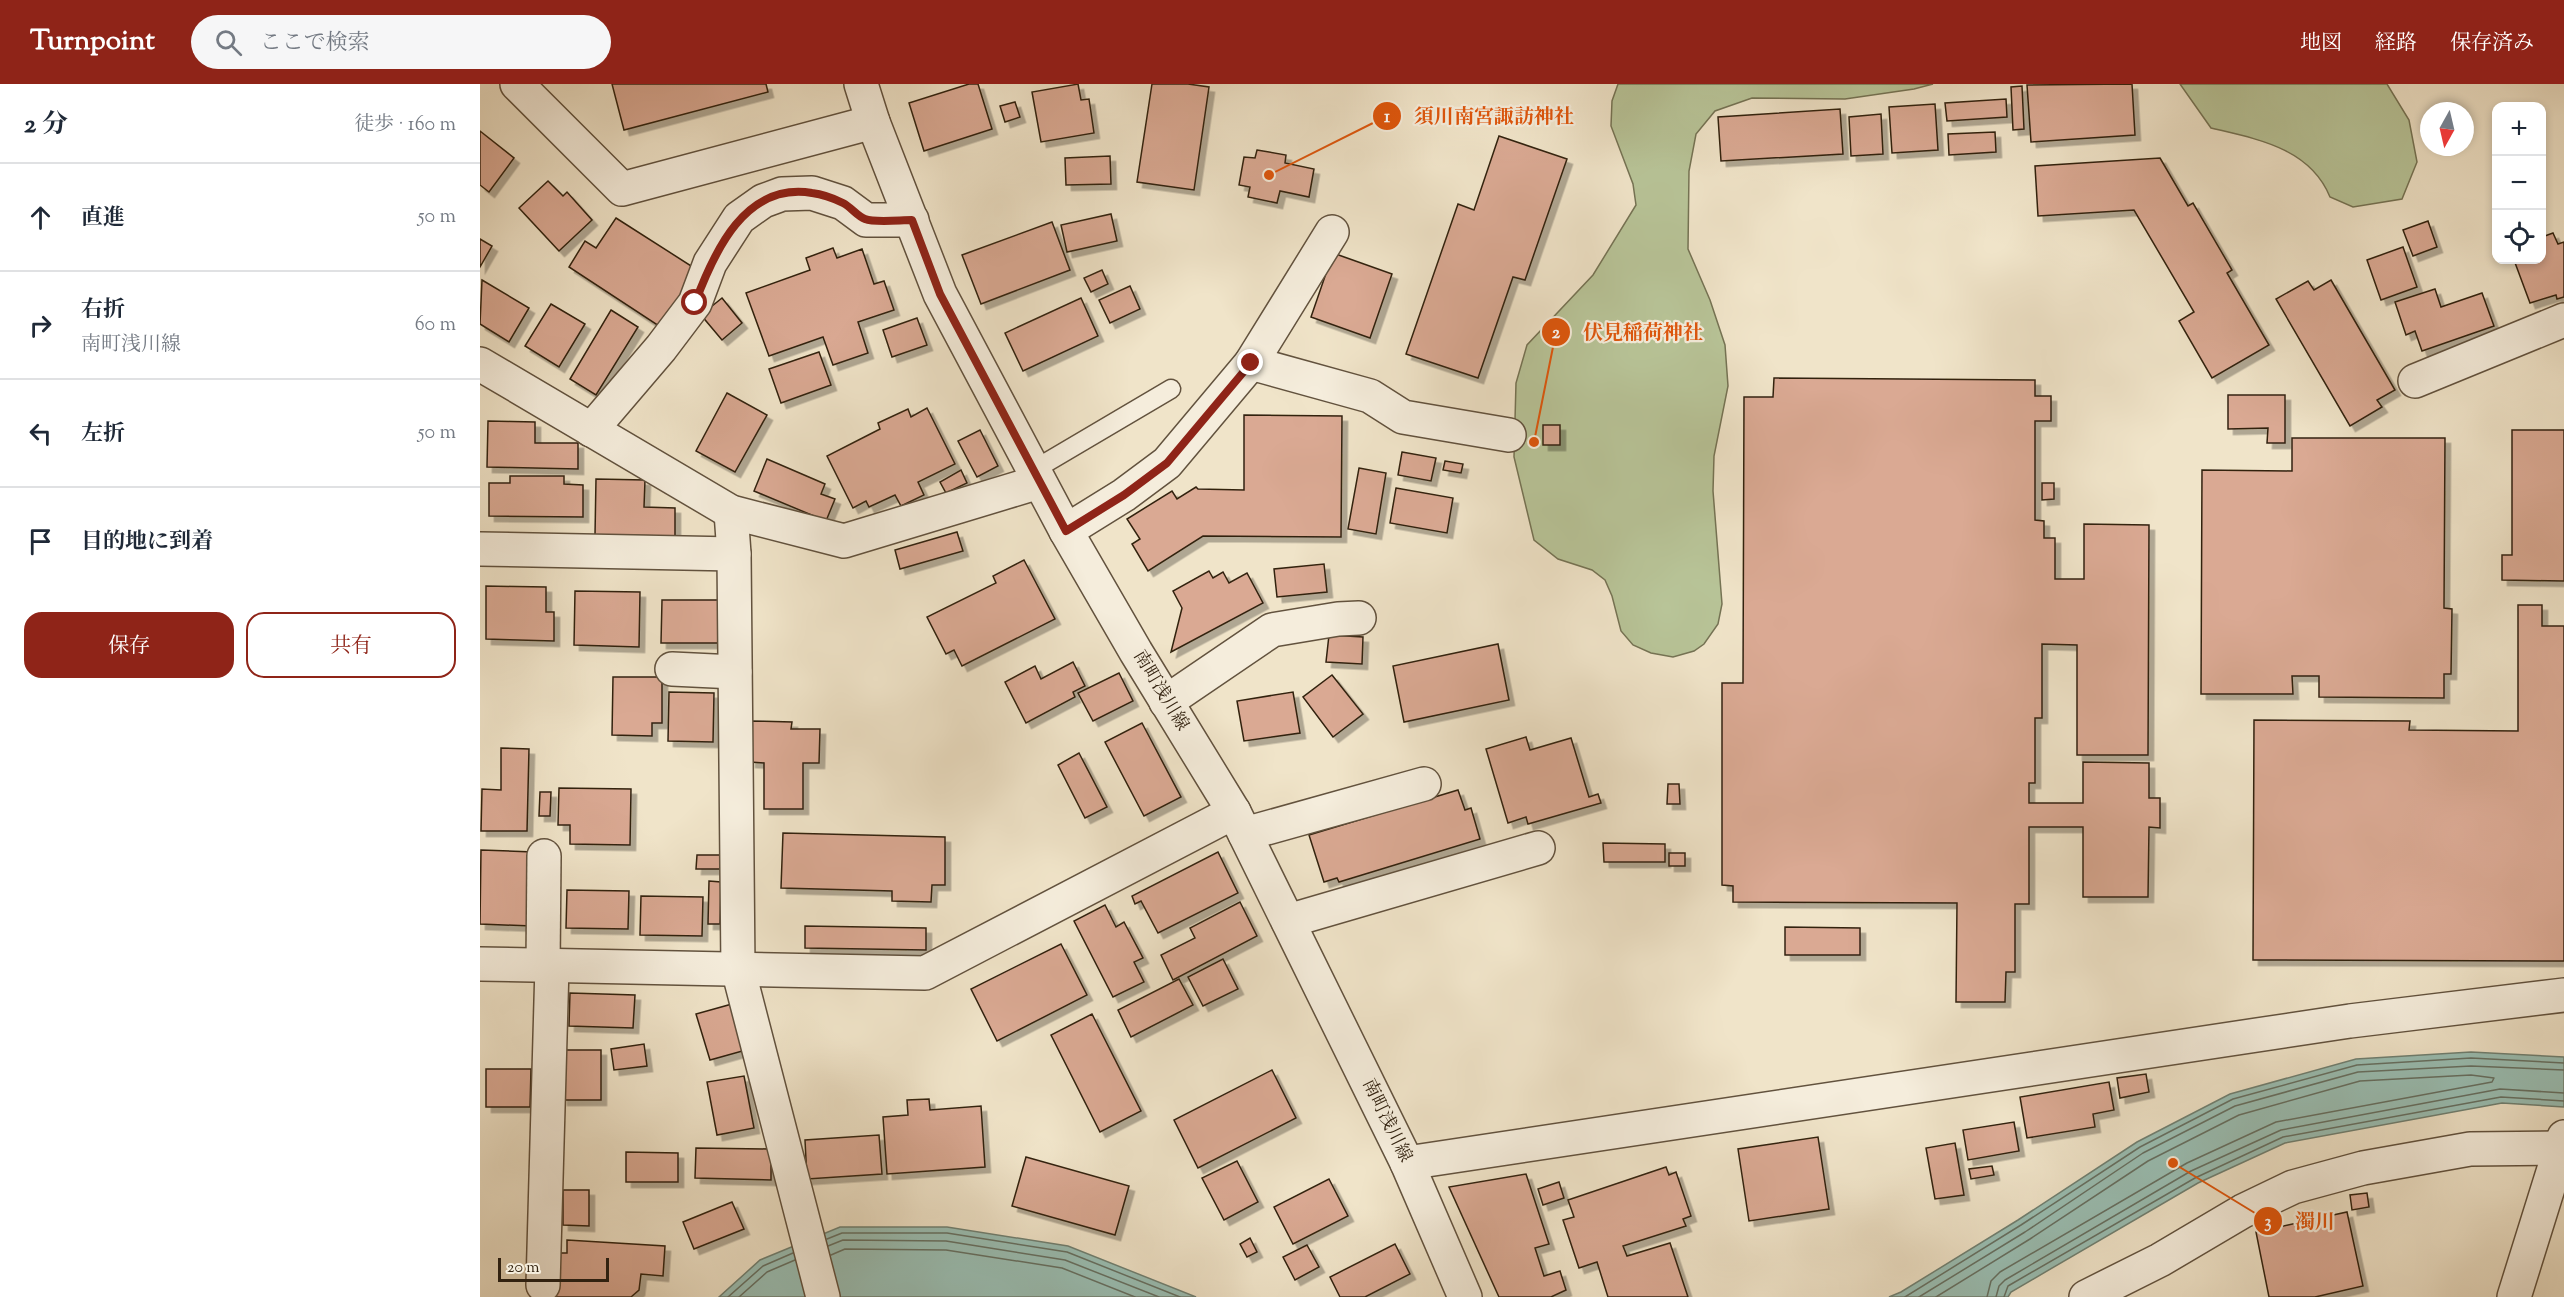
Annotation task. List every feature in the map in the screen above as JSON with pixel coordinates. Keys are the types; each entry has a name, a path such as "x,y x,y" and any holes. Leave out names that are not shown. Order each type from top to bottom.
{"street":[{"path":"517,84 622,189 873,122"},
{"name":"南町浅川線","path":"861,84 873,122 940,294 1066,531 1240,823 1407,1163 1465,1297"},
{"path":"591,430 661,348 695,303 710,263 739,218 763,201 782,194 812,193 843,203 866,220 912,220"},
{"path":"1066,531 1124,495 1167,463 1251,363 1332,232"},
{"path":"2415,381 2564,320"},
{"path":"1251,363 1370,396 1403,417 1509,435"},
{"path":"480,364 731,512 844,541 1036,476"},
{"path":"731,512 734,554 738,969 800,1216 823,1297"},
{"path":"480,549 734,554"},
{"path":"1166,702 1272,630 1338,619 1359,618"},
{"path":"672,669 735,672"},
{"path":"480,964 925,973 1240,823 1424,784"},
{"path":"1288,921 1538,848"},
{"path":"543,1285 547,966 544,856"},
{"path":"1407,1163 2349,1022 2564,995"},
{"path":"2086,1297 2160,1260 2243,1211 2293,1187 2363,1168 2470,1149 2562,1142 2514,1297"}],"lane":[{"path":"1036,476 1171,389"}],"green space":[{"path":"1618,84 1933,84 1845,99 1752,98 1715,111 1696,134 1689,171 1688,249 1710,300 1725,345 1728,386 1714,456 1713,491 1722,604 1718,624 1704,644 1694,651 1673,657 1651,653 1633,645 1621,631 1612,596 1605,580 1592,570 1558,559 1534,540 1514,457 1516,383 1527,345 1593,275 1636,205 1633,184 1611,126 1612,101"},
{"path":"2180,84 2387,84 2409,120 2417,162 2402,199 2353,207 2330,197 2321,180 2296,157 2264,142 2211,128"}],"water":[{"path":"2471,1052 2564,1057 2564,1107 2502,1103 2285,1143 2198,1183 2011,1292 2008,1297 1889,1297 1901,1292 2018,1220 2137,1142 2230,1094 2356,1059"},
{"path":"840,1227 947,1227 1068,1246 1196,1297 719,1297 760,1260"}],"building":[{"path":"612,84 766,84 768,92 624,130"},
{"path":"969,84 978,84 992,129 924,151 909,103"},
{"path":"1078,84 1081,100 1089,99 1094,133 1041,142 1032,92"},
{"path":"1152,84 1188,84 1209,87 1194,190 1137,182"},
{"path":"2132,84 2135,135 2031,142 2027,85"},
{"path":"2022,86 2024,129 2013,130 2011,87"},
{"path":"2006,99 2007,117 1947,121 1945,103"},
{"path":"1015,102 1020,117 1005,122 1000,106"},
{"path":"1935,104 1938,150 1892,153 1889,107"},
{"path":"1840,109 1843,154 1721,161 1718,117"},
{"path":"1881,114 1883,154 1851,156 1849,117"},
{"path":"480,131 514,158 489,192 480,185"},
{"path":"1995,132 1996,152 1949,155 1948,134"},
{"path":"1499,136 1567,159 1525,280 1513,277 1478,378 1406,354 1458,204 1474,210"},
{"path":"1257,150 1286,155 1285,163 1314,169 1309,197 1280,191 1277,203 1248,197 1250,187 1239,185 1244,157 1255,158"},
{"path":"1110,156 1111,184 1066,185 1065,158"},
{"path":"2160,158 2188,206 2193,203 2232,270 2227,273 2269,345 2212,378 2179,321 2194,312 2134,210 2038,216 2035,166"},
{"path":"548,181 563,196 567,192 592,220 559,251 519,208"},
{"path":"1111,214 1117,241 1067,252 1061,225"},
{"path":"616,218 699,271 662,328 569,267 585,241 596,248"},
{"path":"2428,221 2437,247 2413,256 2403,230"},
{"path":"1052,222 1070,270 981,304 962,255"},
{"path":"2553,233 2558,244 2564,242 2564,297 2557,299 2556,295 2530,303 2515,264 2546,264 2546,236"},
{"path":"480,239 492,246 480,267"},
{"path":"2403,247 2417,287 2381,300 2367,260"},
{"path":"833,248 837,258 862,249 874,284 884,281 894,310 858,322 868,353 833,365 823,337 769,356 746,293 810,270 806,258"},
{"path":"1333,253 1392,274 1370,338 1311,317"},
{"path":"1102,270 1108,284 1091,292 1084,278"},
{"path":"482,280 529,308 509,342 480,324"},
{"path":"2331,280 2395,390 2377,400 2382,407 2350,426 2276,299 2308,281 2314,290"},
{"path":"1130,286 1140,309 1110,323 1099,300"},
{"path":"2435,289 2441,307 2482,293 2494,326 2422,351 2415,331 2406,335 2395,302"},
{"path":"722,298 742,323 722,340 701,315"},
{"path":"1081,298 1098,336 1023,371 1005,333"},
{"path":"551,304 585,324 559,367 525,346"},
{"path":"611,310 638,327 596,395 570,379"},
{"path":"917,318 927,345 892,357 883,330"},
{"path":"819,352 831,385 781,403 769,369"},
{"path":"1774,378 2035,380 2035,396 2051,396 2051,421 2035,421 2035,520 2044,521 2044,538 2055,538 2055,579 2084,579 2084,524 2149,525 2148,755 2077,755 2077,645 2042,644 2042,718 2035,718 2035,783 2029,783 2029,803 2083,803 2083,762 2149,763 2149,798 2160,798 2160,828 2149,827 2148,897 2083,897 2083,827 2029,827 2029,904 2015,904 2015,972 2006,972 2005,1002 1956,1002 1957,903 1733,902 1733,886 1722,885 1722,683 1743,683 1744,397 1773,397"},
{"path":"727,393 767,415 735,472 696,451"},
{"path":"2228,395 2285,395 2285,443 2267,443 2268,428 2228,429"},
{"path":"927,408 955,464 918,482 924,495 901,506 895,495 869,507 866,501 853,508 827,456 880,429 878,423 908,409 911,417"},
{"path":"1244,415 1342,416 1341,537 1203,536 1148,571 1132,544 1140,539 1127,519 1172,491 1177,499 1196,487 1198,489 1244,490"},
{"path":"488,421 535,422 535,443 578,443 578,469 487,467"},
{"path":"1543,425 1560,425 1560,445 1543,445"},
{"path":"980,430 998,466 977,477 958,441"},
{"path":"2512,430 2564,430 2564,581 2502,580 2502,555 2512,555"},
{"path":"2292,438 2445,438 2444,608 2452,609 2451,674 2444,674 2444,698 2319,697 2319,676 2292,676 2293,694 2201,694 2202,470 2292,471"},
{"path":"1402,452 1436,458 1431,481 1398,475"},
{"path":"767,459 825,484 821,494 835,499 826,521 754,491"},
{"path":"1445,461 1463,464 1461,473 1443,470"},
{"path":"1359,468 1386,473 1376,534 1348,529"},
{"path":"961,470 967,483 946,493 940,482"},
{"path":"510,476 564,476 564,484 583,485 583,517 489,516 489,483 510,483"},
{"path":"596,479 645,480 644,507 675,508 675,536 595,535"},
{"path":"2042,483 2054,483 2054,499 2042,500"},
{"path":"1396,488 1453,498 1447,533 1390,523"},
{"path":"957,532 963,551 900,569 895,550"},
{"path":"1024,560 1055,619 962,666 954,650 946,654 927,617 996,583 993,576"},
{"path":"1324,564 1327,592 1277,597 1274,569"},
{"path":"1209,571 1213,578 1223,572 1229,583 1247,573 1263,603 1171,652 1182,608 1173,591"},
{"path":"486,586 546,587 546,612 554,612 554,641 486,639"},
{"path":"575,591 640,592 639,647 574,645"},
{"path":"662,600 720,600 719,643 661,643"},
{"path":"2518,605 2542,605 2542,626 2564,626 2564,961 2253,960 2254,720 2410,721 2409,730 2518,731"},
{"path":"1329,635 1363,637 1362,664 1326,662"},
{"path":"1498,644 1509,700 1404,722 1393,666"},
{"path":"1073,662 1085,686 1073,692 1075,697 1026,723 1005,682 1035,666 1041,679"},
{"path":"1119,673 1133,701 1093,721 1078,693"},
{"path":"1332,675 1363,714 1333,737 1303,697"},
{"path":"613,677 662,677 662,723 652,723 652,736 612,735"},
{"path":"669,692 714,693 713,742 668,741"},
{"path":"1293,692 1300,733 1244,741 1237,701"},
{"path":"751,721 792,722 791,729 820,729 819,763 803,763 803,809 764,809 764,763 750,762"},
{"path":"1142,723 1181,797 1144,816 1105,742"},
{"path":"1526,737 1530,750 1571,738 1589,797 1598,794 1601,803 1528,824 1526,817 1508,823 1486,749"},
{"path":"501,748 529,749 527,831 481,831 482,789 501,790"},
{"path":"1079,753 1107,807 1085,818 1058,765"},
{"path":"1668,784 1679,784 1680,804 1667,804"},
{"path":"559,788 631,789 630,845 570,844 570,825 558,825"},
{"path":"1458,790 1465,810 1471,808 1480,839 1339,882 1337,878 1324,882 1309,835"},
{"path":"540,792 551,792 550,816 539,816"},
{"path":"783,833 945,837 945,885 932,885 931,902 892,901 892,891 781,888"},
{"path":"1603,843 1665,844 1665,862 1604,862"},
{"path":"481,850 533,852 532,926 480,924"},
{"path":"1218,852 1238,893 1158,933 1141,901 1135,904 1132,896"},
{"path":"1669,853 1685,853 1685,866 1669,866"},
{"path":"697,855 720,855 720,869 696,869"},
{"path":"709,881 721,882 720,924 708,924"},
{"path":"567,890 629,891 628,929 566,928"},
{"path":"641,896 703,897 702,936 640,935"},
{"path":"1240,902 1257,936 1173,980 1161,955 1195,938 1190,928"},
{"path":"1105,905 1116,927 1124,922 1143,958 1134,962 1144,982 1113,997 1074,921"},
{"path":"805,926 926,928 926,950 805,948"},
{"path":"1785,927 1860,928 1860,955 1785,955"},
{"path":"1061,944 1087,995 997,1041 971,989"},
{"path":"1223,959 1238,989 1203,1006 1188,977"},
{"path":"1179,979 1193,1005 1131,1037 1118,1010"},
{"path":"570,993 635,995 633,1028 569,1026"},
{"path":"732,1004 746,1050 710,1060 696,1014"},
{"path":"1092,1014 1141,1111 1100,1132 1051,1035"},
{"path":"644,1044 647,1066 614,1070 611,1049"},
{"path":"562,1050 601,1050 601,1100 562,1100"},
{"path":"486,1069 531,1069 530,1107 486,1107"},
{"path":"1272,1070 1296,1118 1198,1168 1174,1120"},
{"path":"2146,1074 2149,1092 2120,1098 2117,1078"},
{"path":"744,1076 754,1128 717,1135 707,1082"},
{"path":"2109,1082 2114,1110 2093,1114 2095,1127 2027,1138 2020,1097"},
{"path":"929,1099 930,1110 981,1106 985,1167 887,1174 883,1117 908,1115 907,1100"},
{"path":"2014,1122 2019,1151 1968,1160 1963,1130"},
{"path":"879,1135 882,1174 807,1179 805,1140"},
{"path":"1818,1137 1829,1209 1749,1221 1738,1149"},
{"path":"1955,1143 1964,1195 1935,1199 1926,1148"},
{"path":"696,1148 771,1149 771,1180 695,1178"},
{"path":"626,1152 678,1153 678,1182 626,1182"},
{"path":"1026,1157 1129,1186 1115,1235 1012,1206"},
{"path":"1237,1161 1258,1202 1224,1220 1202,1178"},
{"path":"1992,1166 1994,1175 1971,1179 1969,1169"},
{"path":"1666,1167 1669,1175 1676,1172 1691,1216 1683,1219 1686,1226 1623,1246 1627,1256 1670,1243 1688,1297 1608,1297 1597,1262 1579,1268 1563,1220 1574,1217 1568,1200"},
{"path":"1526,1174 1549,1244 1535,1248 1544,1276 1560,1271 1566,1290 1551,1297 1499,1297 1449,1187"},
{"path":"1329,1179 1348,1216 1293,1244 1274,1207"},
{"path":"1559,1182 1564,1198 1543,1205 1538,1189"},
{"path":"563,1190 589,1190 589,1226 563,1225"},
{"path":"2367,1193 2369,1207 2352,1210 2350,1195"},
{"path":"732,1202 744,1229 694,1249 683,1222"},
{"path":"2347,1212 2363,1286 2315,1297 2269,1297 2256,1232"},
{"path":"1250,1238 1257,1252 1247,1257 1240,1244"},
{"path":"567,1240 665,1246 663,1276 641,1274 639,1290 631,1297 556,1297 559,1253 567,1253"},
{"path":"1395,1244 1410,1274 1365,1297 1340,1297 1330,1277"},
{"path":"1307,1245 1319,1267 1295,1280 1283,1257"}],"place":[{"name":"須川南宮諏訪神社","path":"1269,175"},
{"name":"伏見稲荷神社","path":"1534,442"},
{"name":"濁川","path":"2173,1163"}],"route":[{"path":"695,303 710,263 739,218 763,201 782,194 812,193 843,203 866,220 912,220 940,294 1032,471 1066,531 1124,495 1167,463 1251,363"}]}
